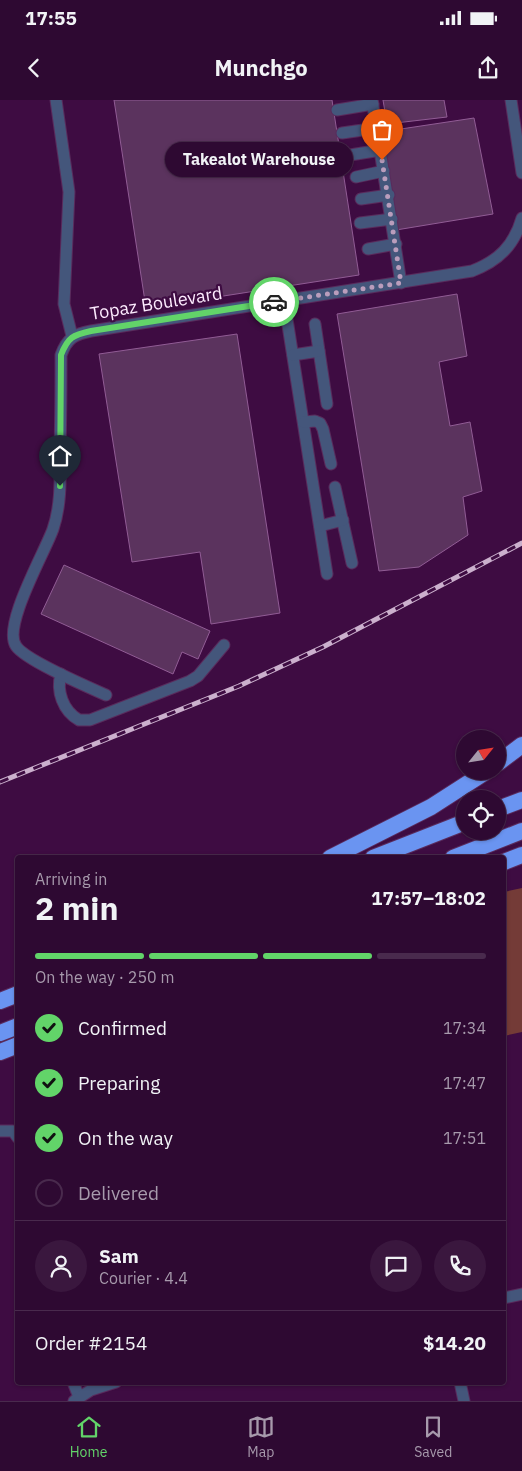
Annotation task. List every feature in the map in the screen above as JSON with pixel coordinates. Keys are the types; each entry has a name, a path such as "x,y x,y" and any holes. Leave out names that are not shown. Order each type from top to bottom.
{"highway":[{"path":"506,757 522,745"},
{"path":"336,855 431,807 472,780"},
{"path":"506,807 522,800"},
{"path":"381,855 456,826"},
{"path":"461,855 522,831"},
{"path":"506,861 522,855"},
{"path":"506,868 522,864"},
{"path":"0,1001 15,995"},
{"path":"0,1033 15,1027"},
{"path":"0,1052 15,1046"}],"street":[{"path":"56,100 69,192 64,304 72,336"},
{"path":"511,100 522,173"},
{"path":"337,110 372,102 389,196 401,283"},
{"path":"342,133 377,128"},
{"path":"344,156 381,150"},
{"path":"356,177 384,171"},
{"path":"361,199 389,196"},
{"name":"Topaz Boulevard","path":"106,695 31,658 16,647 13,640 12,628 17,610 49,539 57,514 60,486 61,355 65,344 72,336 91,331 472,271 487,265 510,246 522,218"},
{"path":"360,223 392,219"},
{"path":"368,249 396,244"},
{"path":"284,300 327,574"},
{"path":"315,324 327,404"},
{"path":"293,355 319,351"},
{"path":"304,422 315,420 322,426 331,464"},
{"path":"335,487 352,563"},
{"path":"320,526 343,520"},
{"path":"61,674 59,691 68,712 79,720 90,720 190,681 204,669 224,645"},
{"path":"0,1131 13,1131 15,1134"},
{"path":"506,1298 522,1294"},
{"path":"74,1385 77,1399 106,1385"},
{"path":"461,1385 464,1401"}],"shaded area":[{"path":"522,888 522,1032 506,1036 506,892"}],"building":[{"path":"114,100 332,100 359,275 146,308"},
{"path":"383,100 444,100 447,117 387,124"},
{"path":"474,118 493,214 396,230 381,132"},
{"path":"457,294 467,356 439,362 450,426 470,422 482,491 463,497 468,535 419,567 379,571 337,314"},
{"path":"237,334 280,613 211,624 200,552 132,562 99,354"},
{"path":"64,565 210,631 198,659 182,652 173,674 41,614"}],"railway":[{"path":"0,782 239,686 323,647 522,543"}],"way so far":[{"path":"274,302 401,283 382,160"}],"place":[{"name":"Takealot Warehouse","path":"382,160"}],"route":[{"path":"60,486 61,355 65,344 72,336 91,331 274,302"}]}
